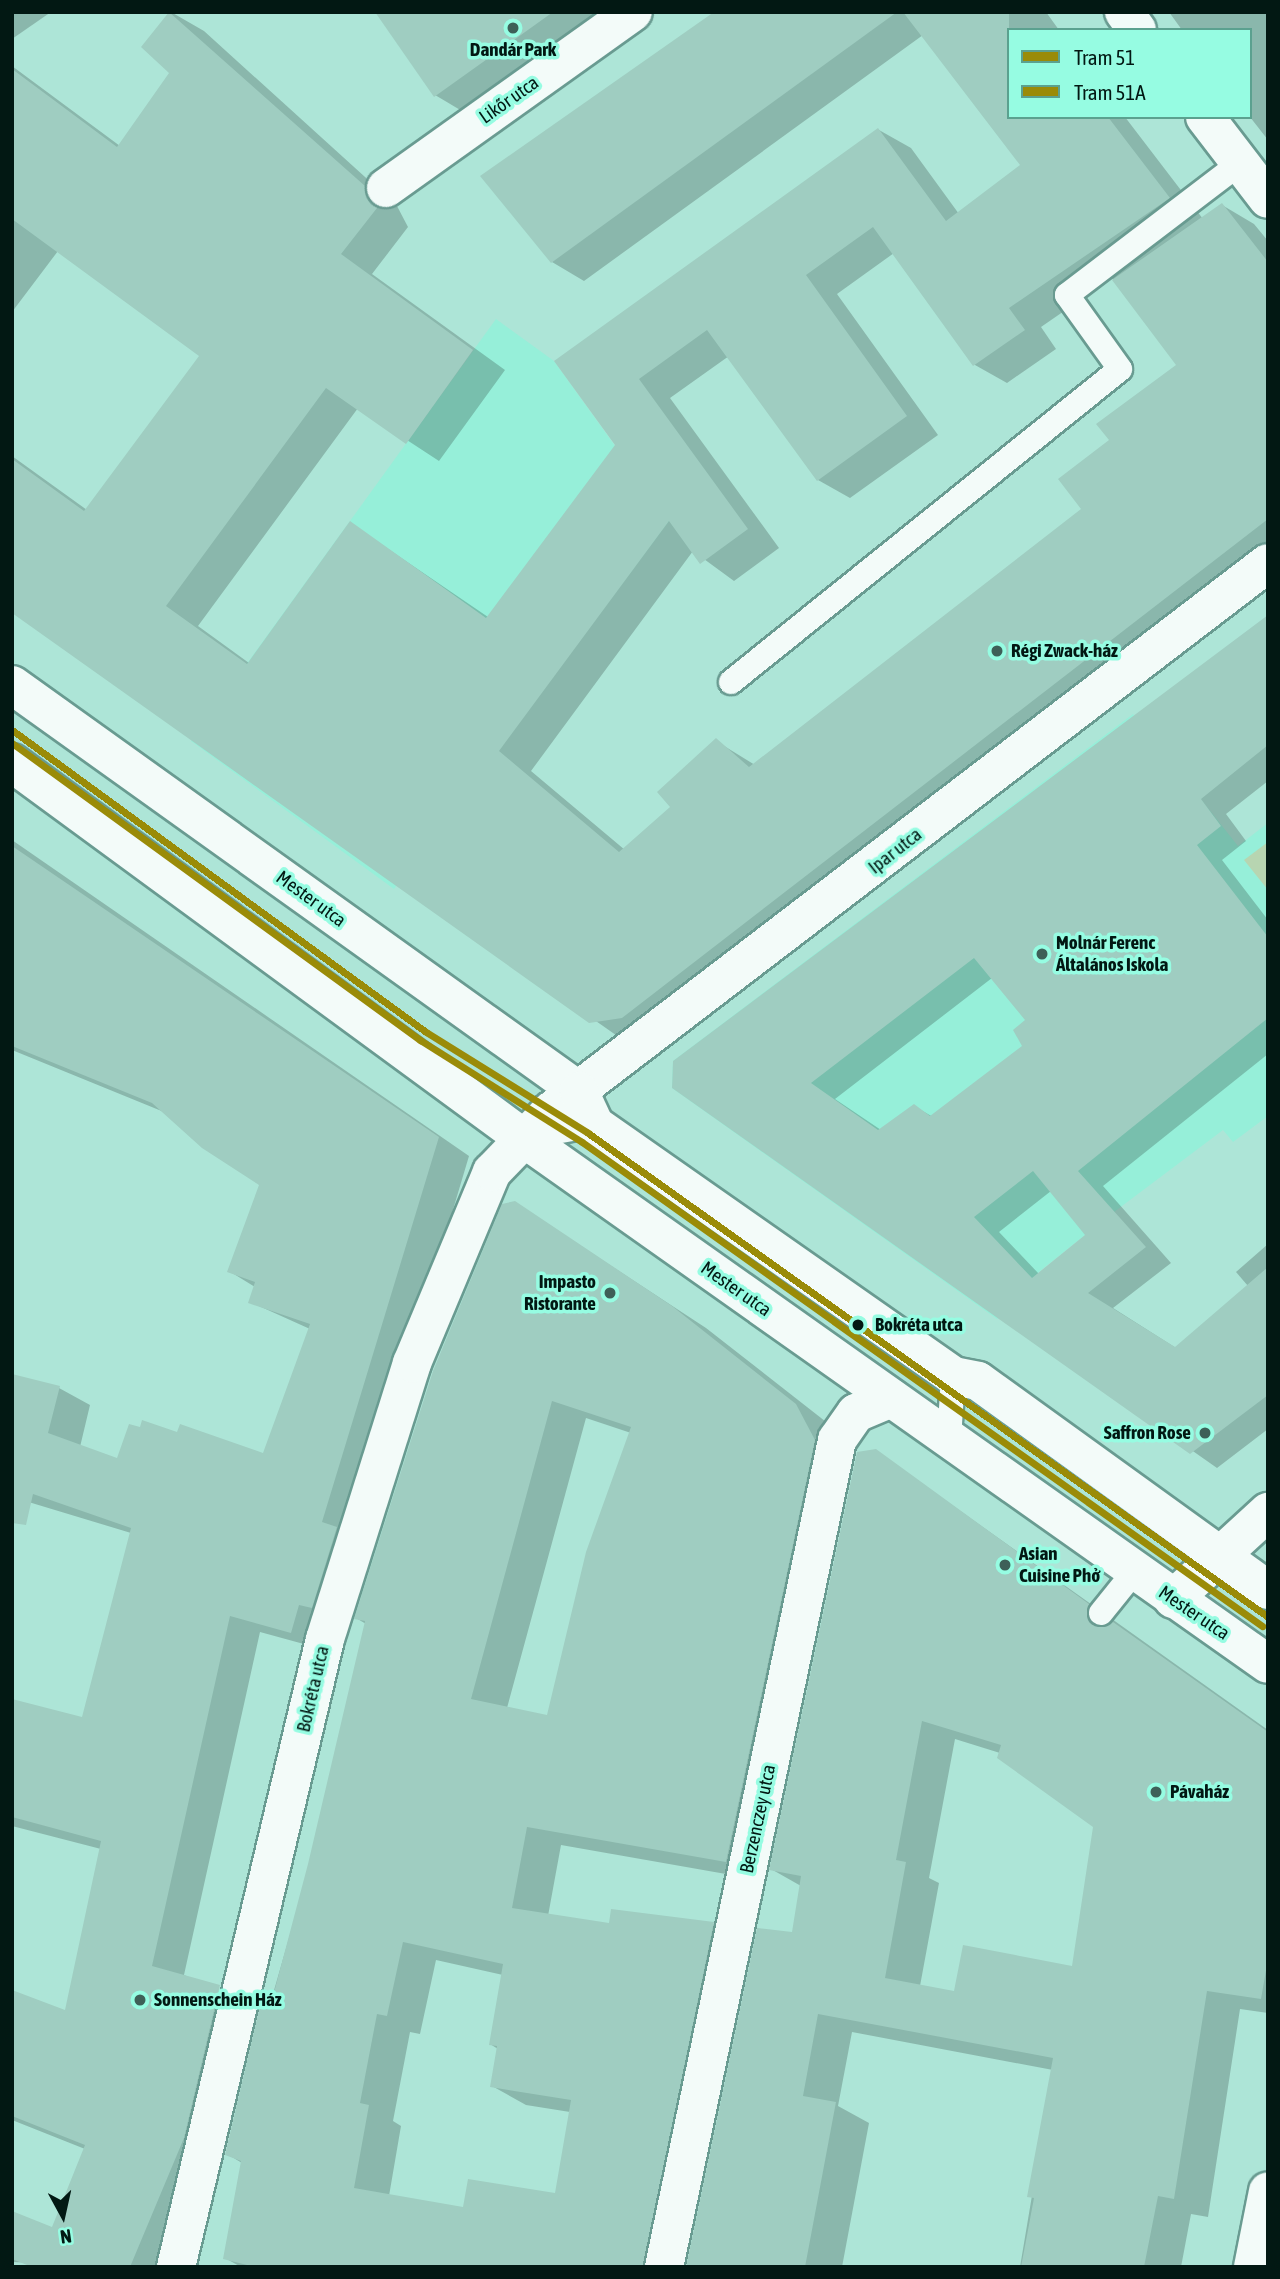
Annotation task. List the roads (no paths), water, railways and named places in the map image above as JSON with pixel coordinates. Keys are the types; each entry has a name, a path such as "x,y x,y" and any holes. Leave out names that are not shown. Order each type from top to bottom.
{"street":[{"name":"Likőr utca","path":"386,188 633,12"},
{"path":"1124,12 1136,28"},
{"path":"1207,119 1268,199"},
{"name":"Ipar utca","path":"522,1137 1268,563"},
{"name":"Mester utca","path":"12,685 579,1091 595,1125 953,1376 978,1381 1217,1556 1268,1590"},
{"name":"Mester utca","path":"12,763 522,1137 1134,1572 1268,1664"},
{"name":"Bokréta utca","path":"176,2267 325,1639 411,1363 492,1172 522,1137"},
{"name":"Berzenczey utca","path":"664,2267 837,1440 856,1412 891,1398"},
{"path":"1173,1599 1268,1512"},
{"path":"1253,2267 1268,2191"}],"lane":[{"path":"731,682 1120,369 1066,295 1240,163"},
{"path":"522,1137 595,1125"},
{"path":"949,1440 953,1376"},
{"path":"1101,1613 1134,1572"}],"tram line":[{"name":"51","path":"12,730 426,1032 588,1133 1268,1617"},
{"name":"51A","path":"12,743 420,1040 582,1142 1262,1626"}],"place":[{"name":"Dandár Park","path":"513,28"},
{"name":"Régi Zwack-ház","path":"997,651"},
{"name":"Molnár Ferenc Általános Iskola","path":"1042,954"},
{"name":"Impasto Ristorante","path":"610,1293"},
{"name":"Bokréta utca","path":"858,1325"},
{"name":"Saffron Rose","path":"1205,1433"},
{"name":"Asian Cuisine Phở","path":"1005,1565"},
{"name":"Pávaház","path":"1156,1792"},
{"name":"Sonnenschein Ház","path":"140,2000"}]}
